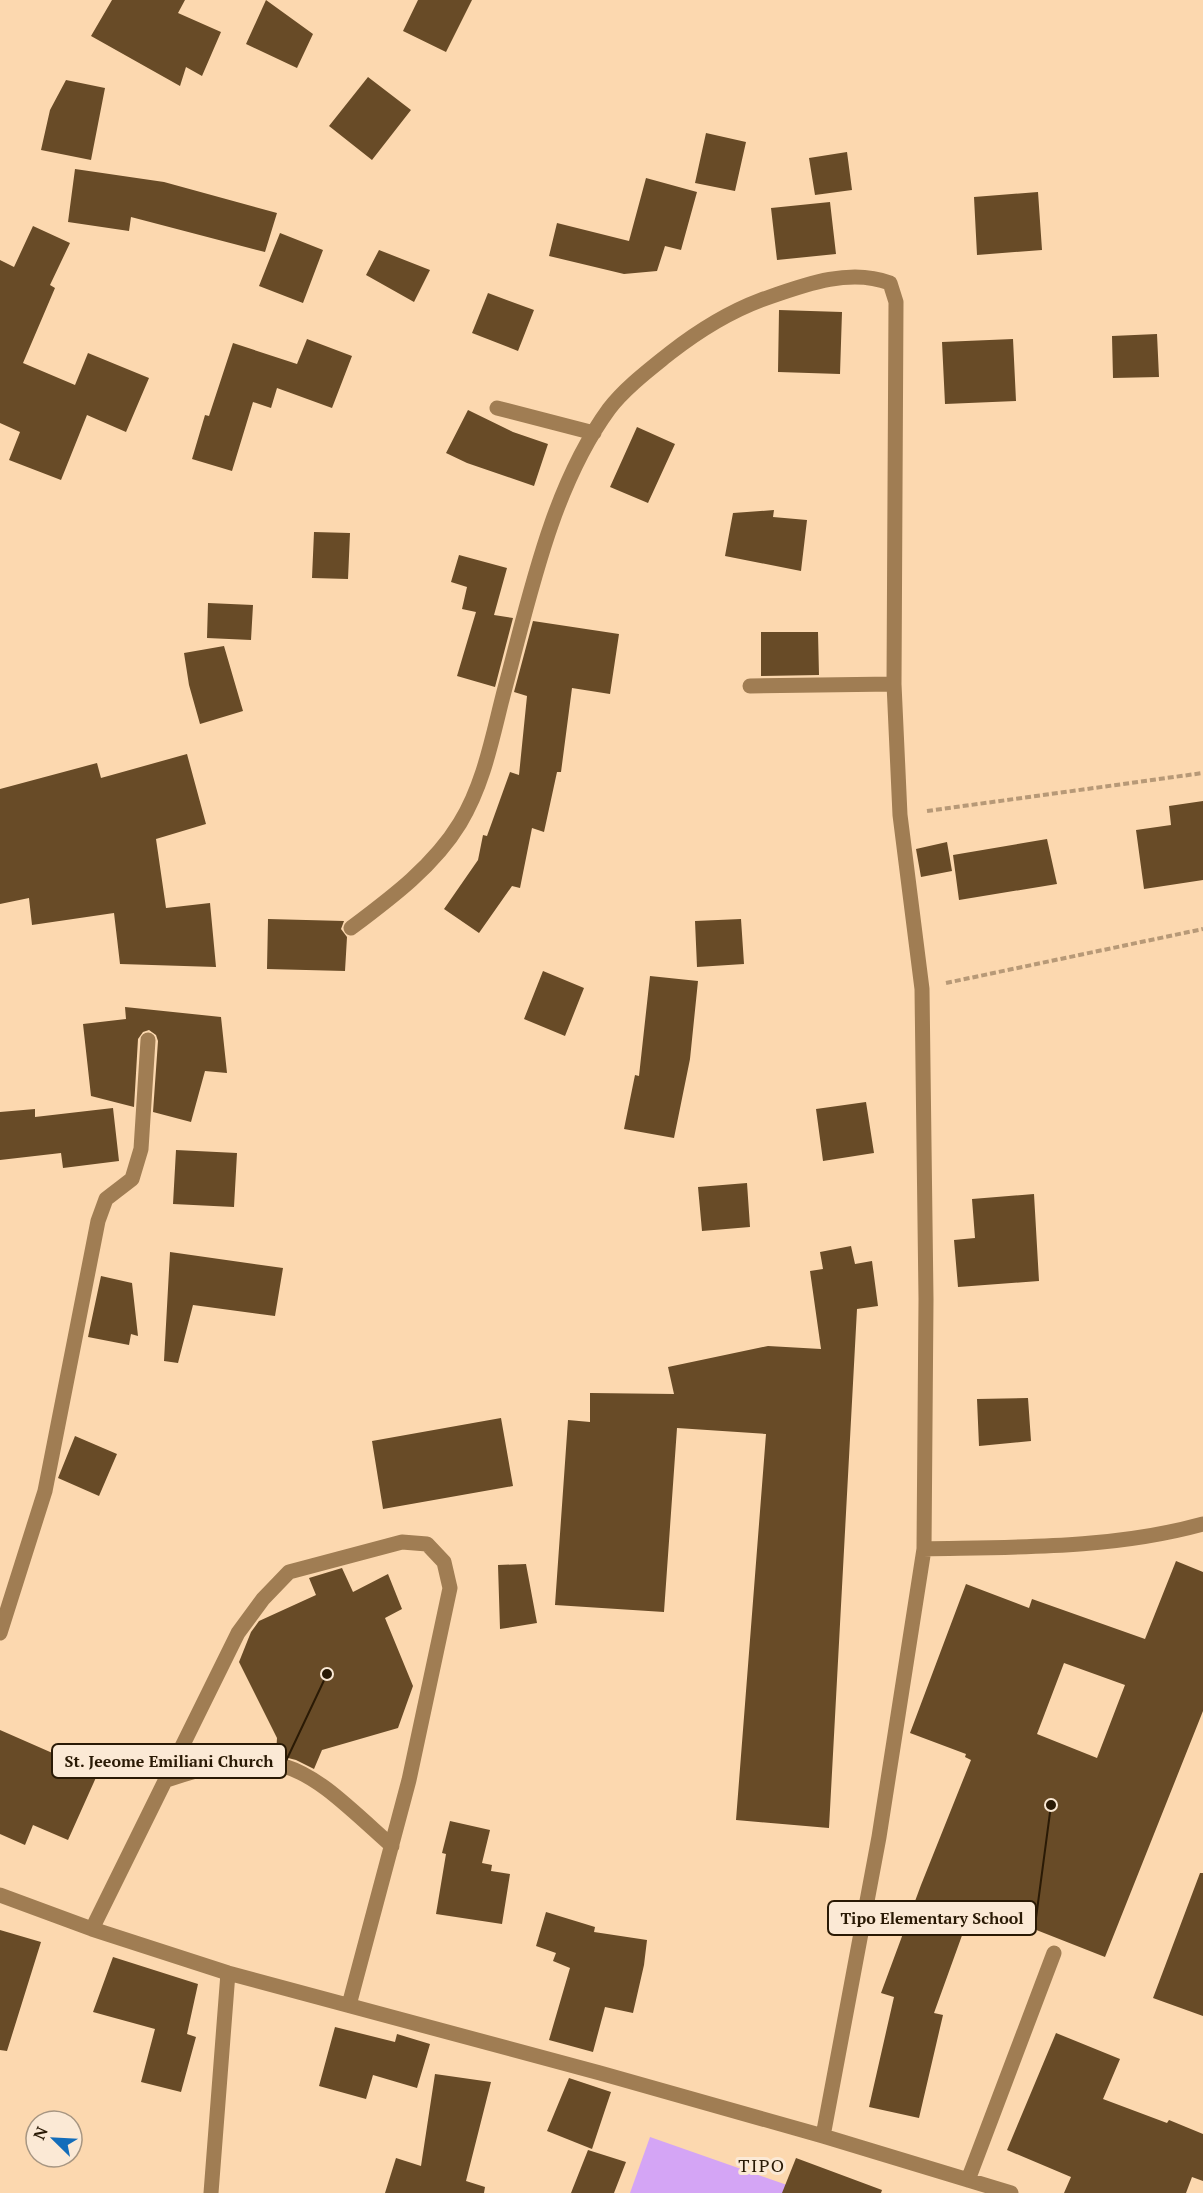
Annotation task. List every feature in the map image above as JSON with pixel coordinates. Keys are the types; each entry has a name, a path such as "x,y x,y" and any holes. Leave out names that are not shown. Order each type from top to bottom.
{"street":[{"path":"351,928 397,893 439,851 460,822 482,775 539,561 583,449 611,407 643,375 692,336 750,304 813,281 874,277 890,283 896,302 894,684 900,815 922,988 926,1299 924,1549 879,1837 824,2136"},
{"path":"497,408 594,433"},
{"path":"750,686 894,684"},
{"path":"0,1633 45,1491 98,1221 106,1198 132,1179 141,1149 148,1040"},
{"path":"924,1549 1047,1547 1172,1533 1203,1524"},
{"path":"92,1929 238,1633 263,1599 289,1572 402,1542 427,1544 444,1562 450,1588 392,1846 349,2006"},
{"path":"167,1780 202,1768 250,1760 280,1763 314,1779 392,1846"},
{"path":"0,1895 92,1929 228,1973 824,2136 1011,2193"},
{"path":"968,2180 1054,1953"},
{"path":"211,2193 228,1973"}],"path":[{"path":"900,815 1203,773"},
{"path":"922,988 1203,929"}],"shaded area":[{"path":"650,2137 787,2185 784,2193 630,2193"}],"building":[{"path":"112,0 185,0 178,13 221,32 202,76 186,67 180,86 91,36"},
{"path":"266,0 313,34 297,68 246,44"},
{"path":"418,0 472,0 446,52 403,31"},
{"path":"368,77 411,110 372,160 329,126"},
{"path":"66,80 105,88 91,160 41,150 50,110"},
{"path":"706,133 746,142 735,191 695,183"},
{"path":"847,152 852,190 815,195 809,158"},
{"path":"75,169 164,182 277,213 265,252 131,217 129,231 68,222"},
{"path":"646,178 697,192 681,250 665,246 657,271 624,274 549,256 557,223 629,241"},
{"path":"1038,192 1042,250 977,255 974,197"},
{"path":"830,202 836,254 777,260 771,208"},
{"path":"33,226 70,243 50,285 55,288 23,363 75,385 88,353 149,378 126,432 87,415 61,480 9,460 20,432 0,423 0,260 14,267"},
{"path":"280,233 323,250 303,303 259,286"},
{"path":"379,250 430,270 414,302 366,275"},
{"path":"488,293 534,310 518,351 472,333"},
{"path":"779,310 842,312 840,374 778,372"},
{"path":"1157,334 1159,377 1113,378 1112,336"},
{"path":"307,339 352,356 332,408 277,388 271,408 253,402 232,471 192,459 205,415 209,416 233,343 297,364"},
{"path":"1013,339 1016,401 945,404 942,342"},
{"path":"468,410 513,432 548,444 534,486 467,463 446,453"},
{"path":"637,427 675,444 648,503 610,487"},
{"path":"774,510 773,517 807,520 801,571 725,556 733,513"},
{"path":"314,532 350,533 348,579 312,578"},
{"path":"459,555 507,568 494,615 513,618 495,687 457,676 476,612 462,609 467,587 451,582"},
{"path":"208,603 253,605 251,640 207,638"},
{"path":"533,621 619,634 610,694 572,688 561,772 557,772 544,832 532,828 520,888 512,886 479,933 444,909 478,860 483,835 487,836 510,772 519,775 527,696 514,692"},
{"path":"761,632 818,632 819,675 761,676"},
{"path":"224,646 243,711 200,724 189,685 184,653"},
{"path":"187,754 206,824 156,839 166,908 210,903 216,967 120,964 114,913 32,925 29,898 0,904 0,789 97,763 101,778"},
{"path":"1203,801 1203,880 1144,889 1136,830 1171,825 1169,806"},
{"path":"1047,839 1057,884 959,900 953,855"},
{"path":"947,842 952,871 921,877 916,849"},
{"path":"268,919 344,921 341,929 347,937 345,971 267,969"},
{"path":"741,919 744,964 697,967 695,921"},
{"path":"543,971 584,988 565,1036 524,1019"},
{"path":"650,976 698,981 690,1059 674,1138 624,1129 635,1075 639,1076"},
{"path":"125,1007 221,1017 227,1073 205,1071 191,1122 153,1112 158,1041 156,1035 149,1030 143,1032 138,1039 134,1107 91,1096 83,1024 126,1019"},
{"path":"866,1102 874,1153 823,1161 816,1109"},
{"path":"113,1108 119,1161 63,1168 61,1153 0,1160 0,1112 35,1109 35,1117"},
{"path":"176,1150 237,1153 234,1207 173,1204"},
{"path":"747,1183 750,1227 702,1231 698,1187"},
{"path":"1034,1194 1039,1281 958,1287 954,1240 975,1238 972,1199"},
{"path":"851,1246 855,1264 872,1261 878,1306 857,1309 829,1828 736,1820 766,1434 677,1428 664,1612 555,1605 568,1420 590,1422 590,1393 674,1394 668,1367 768,1346 821,1349 810,1271 823,1269 820,1252"},
{"path":"170,1252 283,1268 275,1316 193,1305 178,1363 164,1361"},
{"path":"101,1276 132,1283 138,1336 131,1334 129,1345 88,1337"},
{"path":"1028,1398 1031,1441 979,1446 977,1399"},
{"path":"501,1418 513,1486 383,1509 372,1441"},
{"path":"75,1436 117,1454 99,1496 58,1478"},
{"path":"1176,1561 1203,1572 1203,1711 1105,1957 973,1905 934,2013 943,2015 919,2118 869,2107 894,1997 881,1993 971,1760 965,1757 966,1754 910,1733 966,1584 1029,1608 1032,1599 1145,1639","holes":["1064,1663 1125,1685 1097,1758 1037,1734"]},
{"path":"526,1564 537,1623 500,1629 498,1565"},
{"path":"342,1568 353,1592 388,1574 402,1609 385,1618 413,1686 398,1728 322,1750 314,1769 296,1760 276,1755 277,1738 239,1662 251,1632 259,1621 316,1595 309,1578"},
{"path":"0,1730 98,1773 68,1840 33,1825 25,1845 0,1834"},
{"path":"450,1821 490,1830 482,1863 492,1865 491,1871 510,1874 502,1924 436,1914 446,1854 442,1853"},
{"path":"1200,1873 1203,1873 1203,2016 1153,1998"},
{"path":"546,1912 595,1927 594,1932 647,1940 633,2013 605,2007 593,2052 549,2040 570,1968 553,1961 556,1953 536,1946"},
{"path":"0,1930 41,1942 7,2051 0,2050"},
{"path":"113,1957 198,1984 187,2034 196,2037 181,2092 141,2082 155,2029 93,2012"},
{"path":"335,2027 395,2042 397,2034 430,2044 417,2088 373,2075 366,2099 319,2086"},
{"path":"1056,2033 1120,2059 1103,2099 1167,2123 1169,2120 1203,2134 1203,2181 1192,2177 1186,2193 1064,2193 1071,2177 1007,2150"},
{"path":"435,2074 491,2082 466,2181 485,2187 484,2193 385,2193 396,2158 421,2166"},
{"path":"569,2078 611,2092 592,2149 547,2131"},
{"path":"588,2150 626,2162 614,2193 571,2193"},
{"path":"796,2158 882,2190 881,2193 782,2193"}],"place":[{"name":"St. Jeeome Emiliani Church","path":"327,1674"},
{"name":"Tipo Elementary School","path":"1051,1805"}],"district":[{"name":"TIPO","path":"762,2165"}]}
